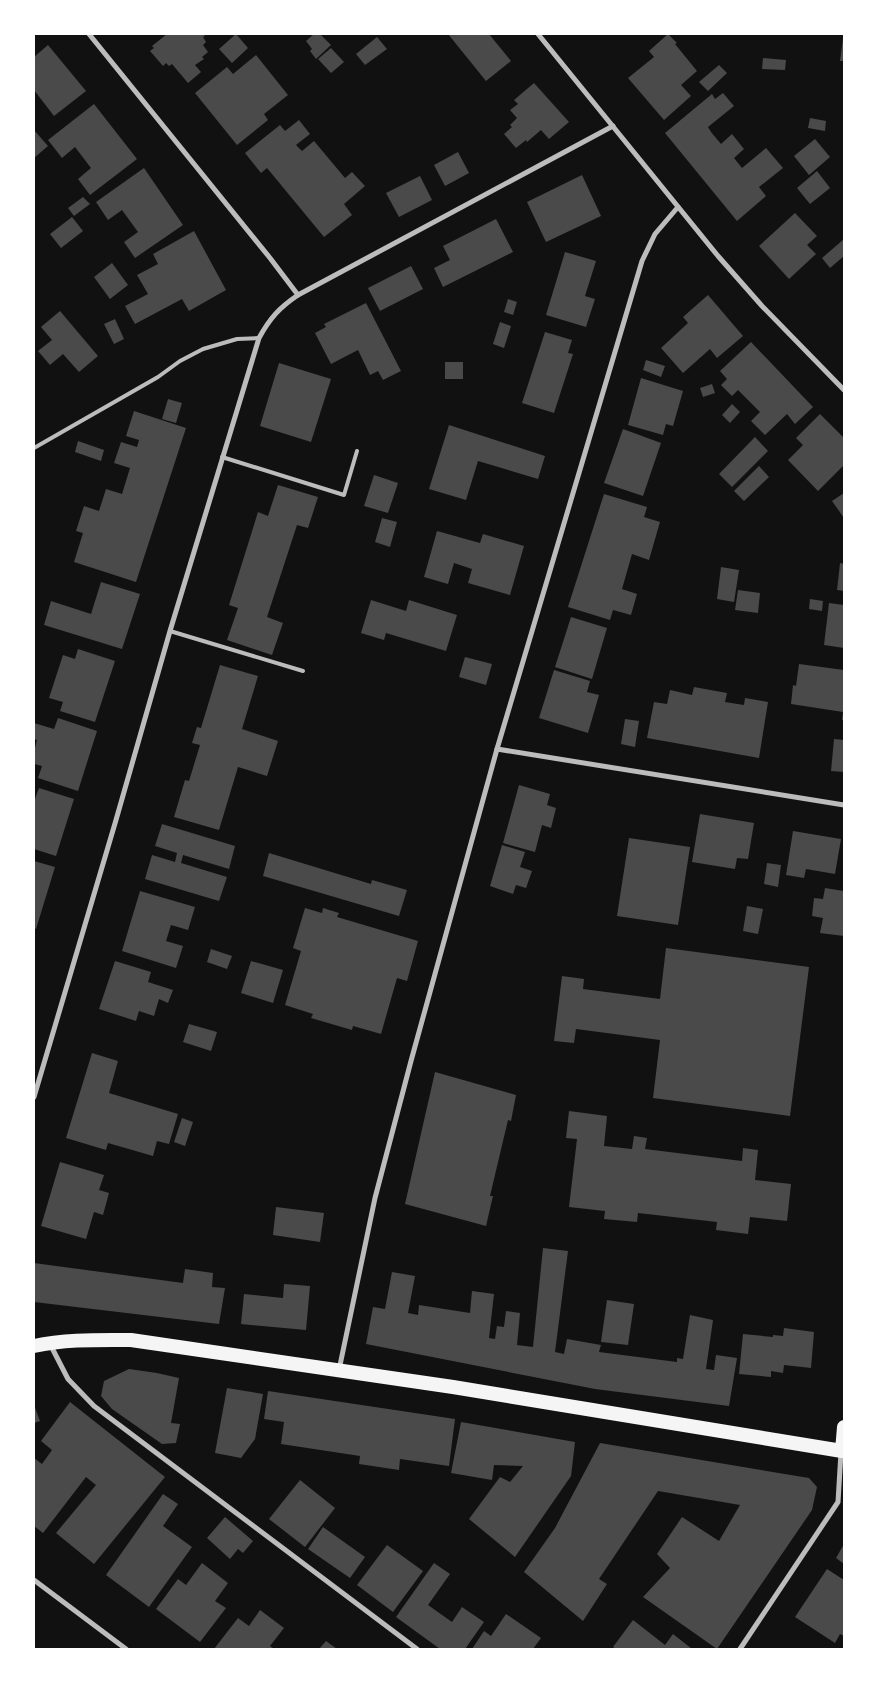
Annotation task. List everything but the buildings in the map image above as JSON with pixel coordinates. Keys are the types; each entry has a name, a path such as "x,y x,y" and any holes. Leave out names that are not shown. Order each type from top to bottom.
{"highway":[{"path":"34,1346 89,1340 130,1340 453,1388 842,1451 844,1427"}],"street":[{"path":"89,34 298,295"},
{"path":"538,34 718,256 762,306 844,390"},
{"path":"34,1097 222,457 259,338 268,320 281,306 298,295 613,126"},
{"path":"339,1371 375,1198 411,1060 498,749 642,261 655,234 678,207"},
{"path":"498,749 844,805"},
{"path":"50,1343 68,1379 94,1406 417,1649"},
{"path":"740,1649 838,1502 842,1451"},
{"path":"34,1580 126,1649"}],"lane":[{"path":"34,448 204,349 237,339 259,338"},
{"path":"222,457 344,495 357,451"},
{"path":"170,631 303,672"}]}
